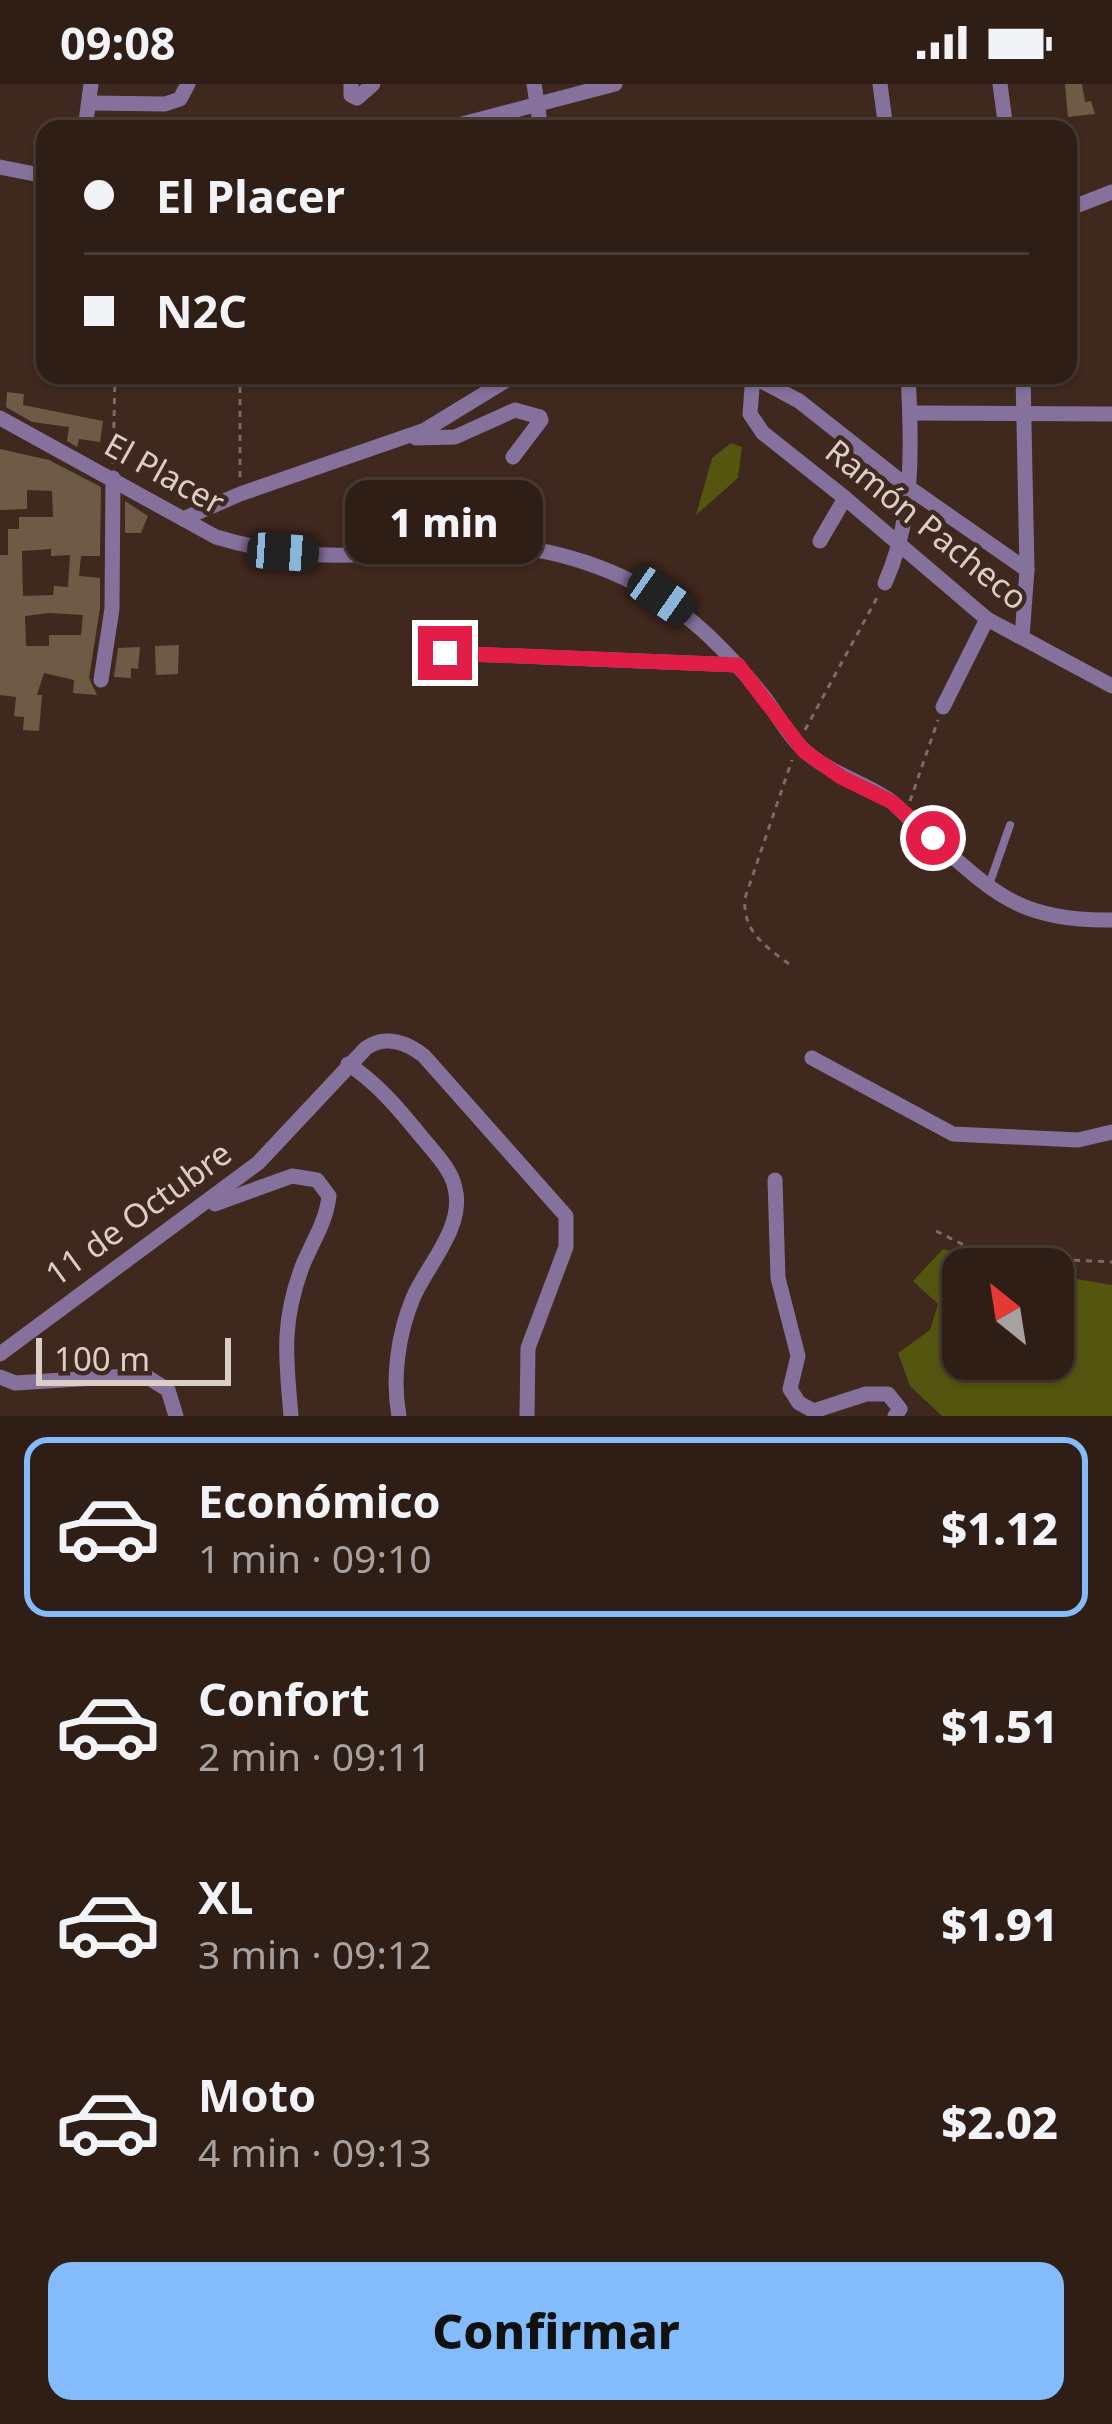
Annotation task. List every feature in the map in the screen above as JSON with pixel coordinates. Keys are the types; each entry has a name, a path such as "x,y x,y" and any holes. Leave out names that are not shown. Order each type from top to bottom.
{"street":[{"path":"87,120 91,84"},
{"path":"91,103 165,104 180,100 188,84"},
{"path":"351,89 357,98 373,84"},
{"path":"534,84 540,120"},
{"path":"477,120 615,84"},
{"path":"880,84 885,120"},
{"path":"1000,84 1005,120"},
{"path":"0,167 36,174"},
{"path":"1077,205 1112,192"},
{"path":"183,519 401,438 460,412 502,384"},
{"name":"Ramón Pacheco","path":"751,384 754,423 987,620 1112,686"},
{"path":"767,384 799,401 908,487 1028,570"},
{"path":"884,584 901,547 908,487 908,384"},
{"path":"1022,637 1028,570 1023,384"},
{"path":"401,438 455,437 515,410 540,417 513,457"},
{"path":"910,412 1112,414"},
{"name":"El Placer","path":"0,418 216,537 283,552 350,555 446,543 495,544 575,558 661,596 699,623 738,665 804,751 841,777 892,802 988,885 1022,909 1044,916 1112,920"},
{"path":"101,680 112,609 113,478"},
{"path":"820,541 845,498"},
{"path":"943,706 987,620"},
{"path":"445,653 738,665"},
{"name":"11 de Octubre","path":"0,1354 258,1163 348,1064 374,1043 409,1044 566,1216 566,1247 528,1348 527,1416"},
{"path":"812,1058 953,1133 1059,1140 1112,1132"},
{"path":"348,1064 371,1079 408,1120 456,1189 454,1219 413,1299 400,1344 395,1394 399,1416"},
{"path":"204,1207 292,1176 305,1176 325,1186 327,1216 302,1268 284,1333 291,1416"},
{"path":"776,1180 778,1278 798,1356 790,1389 814,1411 866,1394 888,1394 900,1408 895,1416"},
{"path":"0,1377 15,1383 144,1375 168,1390 176,1416"}],"lane":[{"path":"988,885 1010,825"}],"path":[{"path":"113,478 115,384"},
{"path":"239,384 240,494"},
{"path":"904,815 943,706"},
{"path":"745,898 743,917 759,941 789,964"},
{"path":"937,1231 986,1256 1112,1262"}],"shaded area":[{"path":"731,443 742,447 738,478 696,515 712,458"},
{"path":"942,1250 942,1380 1074,1380 1074,1279 1112,1285 1112,1416 942,1416 910,1386 898,1353 930,1330 938,1304 913,1281"}],"building":[{"path":"1065,84 1082,84 1085,102 1091,101 1095,114 1068,117"},
{"path":"7,392 24,394 23,405 103,421 100,442 79,439 77,447 67,441 69,427 32,422 6,407"},
{"path":"0,449 49,460 101,487 100,556 81,556 79,576 100,578 89,678 97,695 73,693 74,680 44,673 37,695 42,695 39,731 23,730 24,717 14,716 16,697 0,695 0,555 8,555 8,529 19,529 19,517 53,517 52,491 27,490 27,509 0,510","holes":["51,549 51,556 70,555 68,587 54,586 53,595 23,596 22,551","83,615 81,635 49,635 49,646 26,646 25,616"]},
{"path":"125,501 148,516 141,533 125,533"},
{"path":"179,645 178,674 156,675 155,646"},
{"path":"140,647 138,669 131,668 131,678 114,677 118,648"}],"route":[{"path":"445,653 738,665 804,751 841,777 892,802 933,838"}]}
